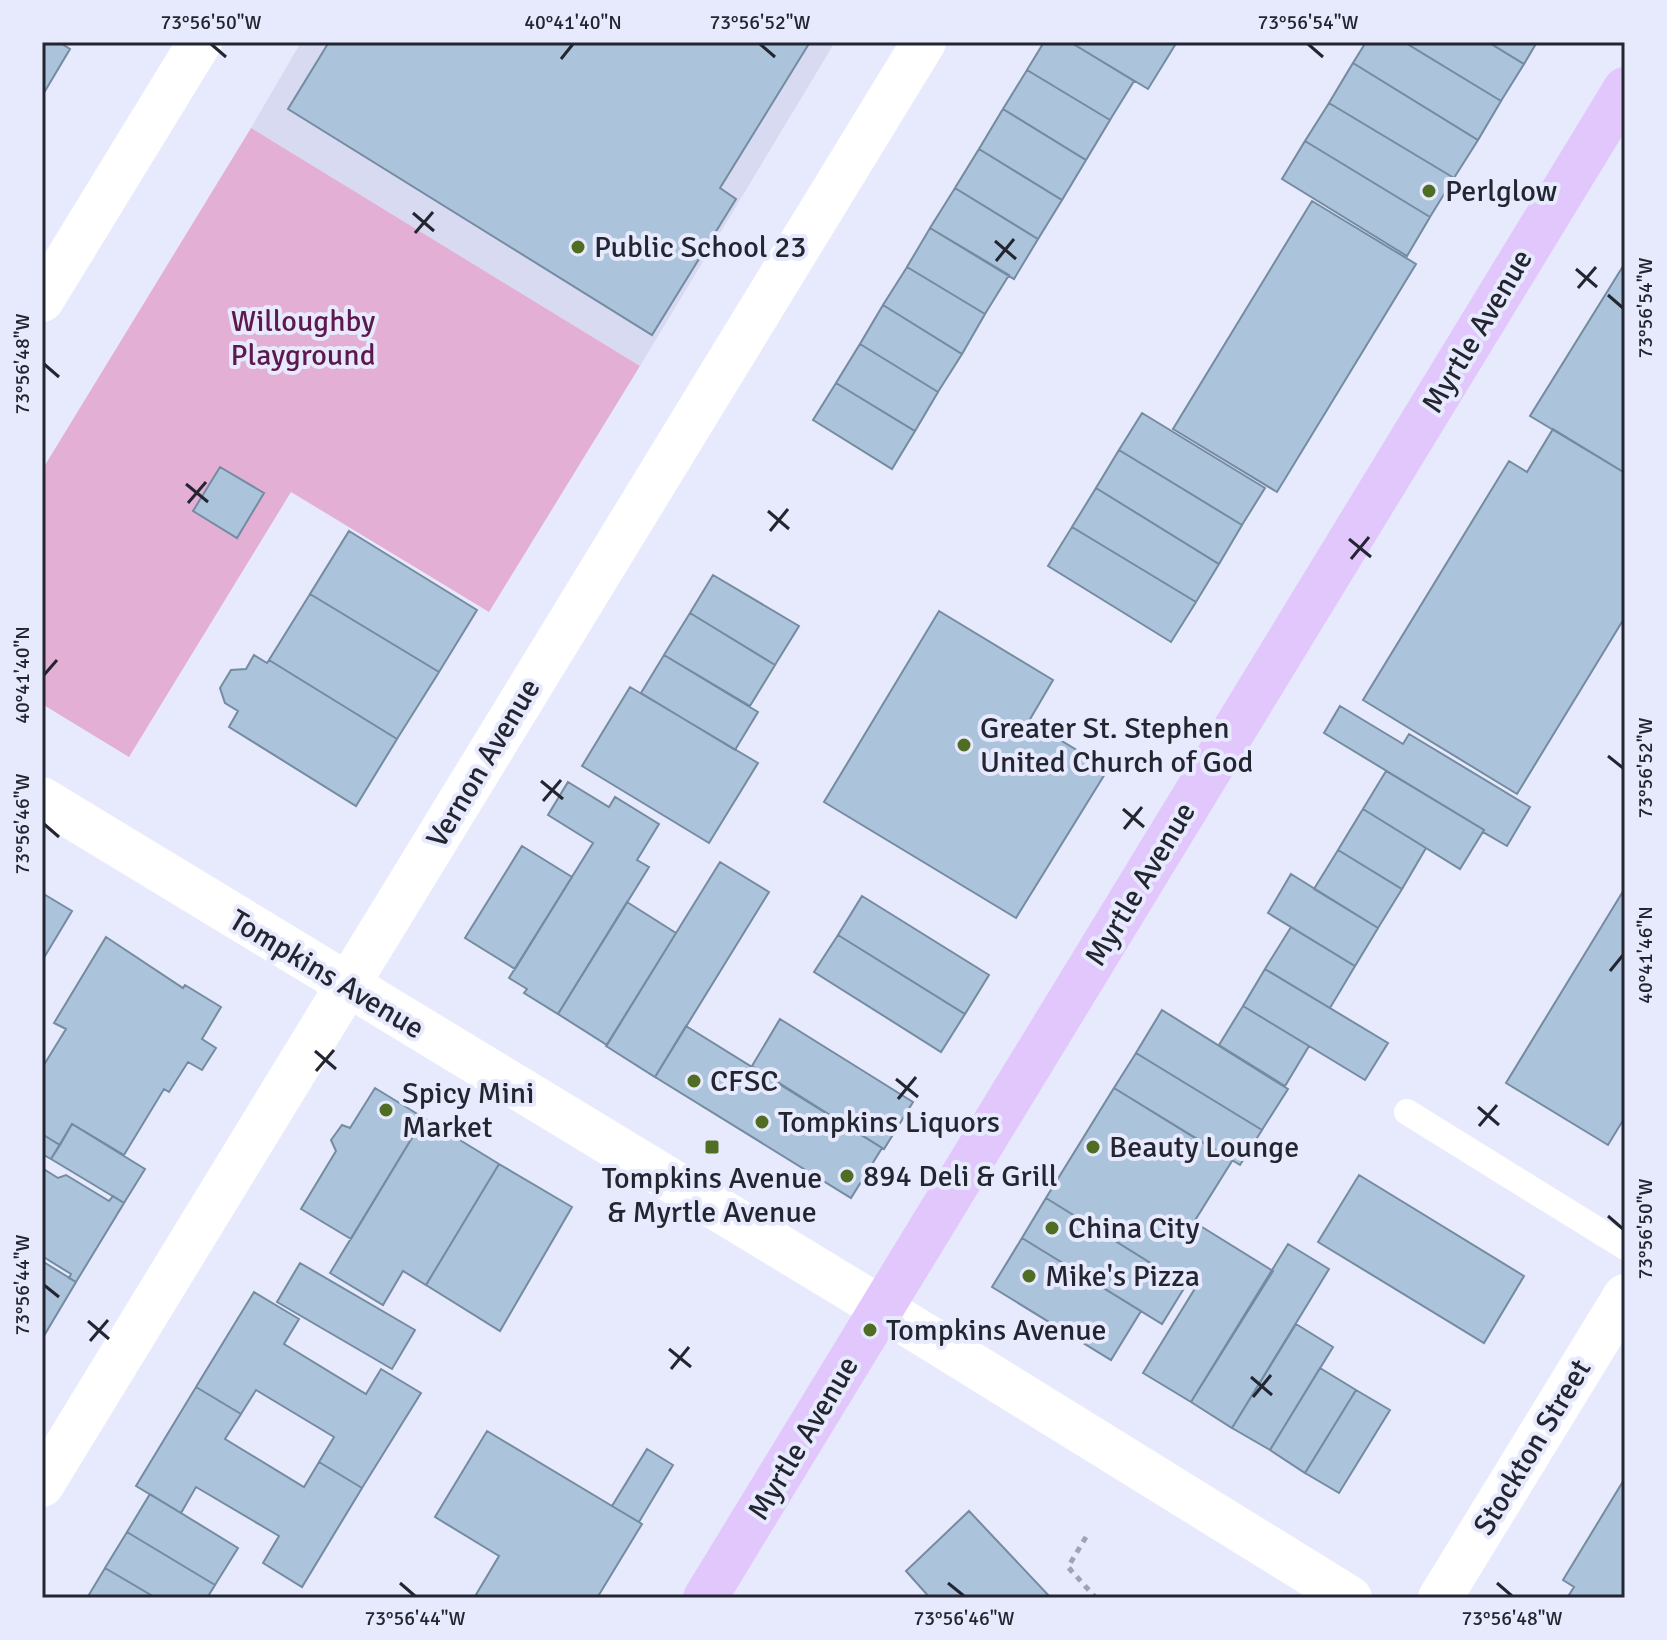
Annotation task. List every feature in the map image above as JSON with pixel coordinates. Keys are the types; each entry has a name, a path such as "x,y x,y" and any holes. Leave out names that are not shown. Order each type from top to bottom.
{"main road":[{"name":"Myrtle Avenue","path":"705,1598 1625,89"}],"street":[{"path":"42,300 200,42"},
{"name":"Vernon Avenue","path":"42,1485 924,42"},
{"name":"Tompkins Avenue","path":"42,799 881,1308 1350,1598"},
{"name":"Stockton Street","path":"1440,1598 1625,1296"}],"lane":[{"path":"1407,1112 1625,1247"}],"path":[{"path":"1086,1537 1068,1567 1096,1598"}],"shaded area":[{"name":"Public School 23","path":"301,42 835,42 640,366 251,128"}],"green space":[{"name":"Willoughby Playground","path":"251,128 640,366 489,612 291,492 129,757 42,704 42,470"}],"building":[{"path":"42,42 59,42 70,49 45,91 42,89"},
{"name":"Public School 23","path":"329,42 810,42 720,188 736,199 652,335 288,109"},
{"path":"1044,42 1070,42 1134,81 1110,120 1027,70"},
{"path":"1070,42 1170,42 1175,45 1148,89"},
{"path":"1366,42 1404,42 1501,101 1478,140 1353,63"},
{"path":"1404,42 1488,42 1524,64 1501,101"},
{"path":"1488,42 1537,42 1524,64"},
{"path":"1353,63 1478,140 1454,178 1329,103"},
{"path":"1027,70 1110,120 1086,160 1003,109"},
{"path":"1329,103 1454,178 1430,217 1305,141"},
{"path":"1003,109 1086,160 1062,200 979,149"},
{"path":"1305,141 1430,217 1407,256 1282,179"},
{"path":"979,149 1062,200 1038,239 955,188"},
{"path":"955,188 1038,239 1014,279 930,228"},
{"path":"1312,201 1416,264 1277,492 1173,429"},
{"path":"930,228 1009,275 985,314 907,267"},
{"path":"1625,263 1625,473 1530,416"},
{"path":"907,267 985,314 962,354 883,305"},
{"path":"883,305 962,354 938,392 860,344"},
{"path":"860,344 938,392 915,431 836,383"},
{"path":"836,383 915,431 892,469 813,420"},
{"path":"1142,413 1265,488 1242,525 1119,450"},
{"path":"1553,429 1625,473 1625,617 1517,794 1363,700 1509,461 1527,472"},
{"path":"1119,450 1242,525 1219,564 1096,488"},
{"path":"220,467 264,493 237,538 193,511"},
{"path":"1096,488 1219,564 1196,602 1072,527"},
{"path":"1072,527 1196,602 1171,642 1048,566"},
{"path":"349,531 477,610 439,672 310,594"},
{"path":"713,575 799,626 775,665 690,613"},
{"path":"310,594 439,672 397,739 269,660"},
{"name":"Greater St. Stephen United Church of God","path":"939,611 1053,680 1029,721 1108,769 1016,918 824,802"},
{"path":"690,613 775,665 750,706 664,655"},
{"path":"254,655 267,663 269,660 397,739 356,806 229,727 238,711 225,703 220,688 231,670 246,669"},
{"path":"664,655 758,712 735,750 641,693"},
{"path":"630,687 758,763 709,843 582,766"},
{"path":"1340,706 1403,744 1409,734 1530,807 1507,846 1324,733"},
{"path":"1386,771 1484,830 1460,869 1363,809"},
{"path":"568,782 609,807 615,797 659,824 637,860 649,867 558,1014 524,993 527,989 509,978 593,843 548,815"},
{"path":"1363,809 1426,848 1402,889 1338,850"},
{"path":"522,846 572,877 515,969 465,938"},
{"path":"1338,850 1402,889 1378,928 1314,889"},
{"path":"720,862 769,892 655,1077 606,1046"},
{"path":"1291,874 1378,928 1355,966 1268,913"},
{"path":"1625,888 1625,1117 1608,1145 1506,1083"},
{"path":"42,893 72,911 42,961"},
{"path":"862,896 989,975 965,1014 838,935"},
{"path":"627,902 676,933 607,1045 558,1014"},
{"path":"1291,927 1355,966 1330,1008 1265,969"},
{"path":"838,935 965,1014 941,1052 814,972"},
{"path":"106,937 183,988 185,985 221,1007 202,1039 216,1048 202,1070 188,1062 169,1092 164,1089 124,1155 72,1124 60,1145 42,1134 42,1068 66,1029 54,1023"},
{"path":"1265,969 1388,1043 1365,1080 1243,1006"},
{"path":"1243,1006 1309,1046 1285,1086 1219,1045"},
{"path":"1162,1010 1288,1089 1262,1130 1136,1053"},
{"path":"780,1019 913,1102 884,1149 752,1066"},
{"path":"686,1026 882,1148 851,1198 655,1077"},
{"path":"1136,1053 1262,1130 1240,1165 1114,1088"},
{"path":"375,1088 424,1118 351,1239 301,1209 336,1151 331,1140 342,1125 350,1128"},
{"path":"1114,1088 1232,1161 1194,1222 1273,1271 1191,1402 1143,1373 1194,1290 1046,1198"},
{"path":"424,1118 499,1164 426,1285 403,1271 383,1305 330,1273"},
{"path":"72,1124 145,1169 124,1203 51,1159"},
{"path":"42,1134 60,1145 51,1159 42,1154"},
{"path":"499,1164 572,1207 500,1331 426,1285"},
{"path":"42,1168 58,1178 66,1175 109,1201 113,1196 124,1203 76,1282 69,1278 71,1274 42,1256"},
{"path":"1359,1175 1524,1276 1484,1343 1318,1242"},
{"path":"1046,1198 1186,1285 1162,1324 1022,1238"},
{"path":"1022,1238 1141,1311 1111,1360 992,1287"},
{"path":"1288,1244 1329,1269 1232,1428 1191,1402"},
{"path":"42,1261 76,1282 42,1339"},
{"path":"300,1263 415,1330 392,1369 277,1302"},
{"path":"254,1292 299,1319 284,1344 366,1394 381,1369 421,1393 362,1488 319,1462 334,1437 256,1390 241,1414 196,1387"},
{"path":"1296,1324 1333,1347 1270,1450 1232,1428"},
{"path":"1320,1368 1356,1390 1305,1473 1270,1450"},
{"path":"196,1387 241,1414 225,1439 304,1487 319,1462 362,1488 302,1587 263,1563 279,1536 196,1487 181,1513 136,1486"},
{"path":"1356,1390 1390,1410 1339,1493 1305,1473"},
{"path":"487,1431 642,1524 597,1598 474,1598 499,1556 435,1517"},
{"path":"647,1449 673,1465 639,1522 612,1506"},
{"path":"1625,1478 1625,1598 1567,1598 1574,1587 1563,1580"},
{"path":"150,1494 238,1548 215,1585 127,1532"},
{"path":"969,1511 1051,1598 930,1598 906,1571"},
{"path":"127,1532 215,1585 207,1598 156,1598 105,1568"},
{"path":"105,1568 156,1598 87,1598"}],"place":[{"name":"Perlglow","path":"1429,191"},
{"name":"Public School 23","path":"578,247"},
{"name":"Greater St. Stephen United Church of God","path":"964,745"},
{"name":"CFSC","path":"694,1081"},
{"name":"Spicy Mini Market","path":"386,1110"},
{"name":"Tompkins Liquors","path":"762,1122"},
{"name":"Tompkins Avenue & Myrtle Avenue","path":"712,1147"},
{"name":"Beauty Lounge","path":"1093,1147"},
{"name":"894 Deli & Grill","path":"847,1176"},
{"name":"China City","path":"1052,1228"},
{"name":"Mike's Pizza","path":"1029,1276"},
{"name":"Tompkins Avenue","path":"870,1330"}]}
